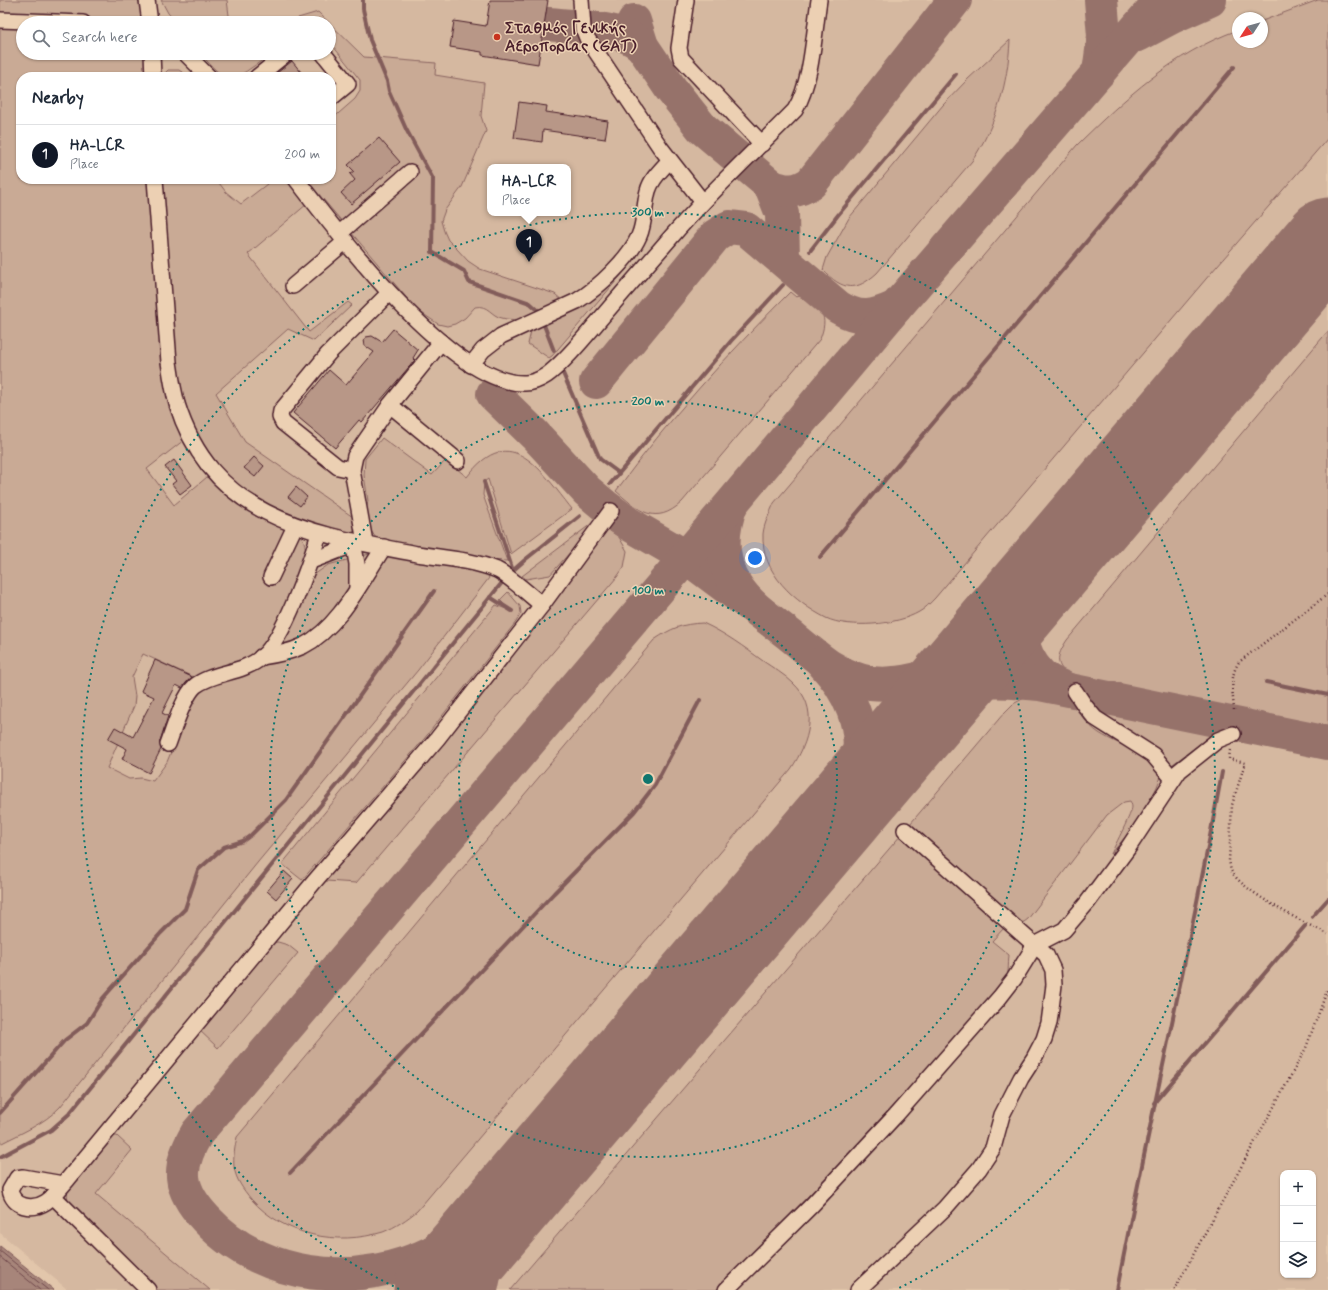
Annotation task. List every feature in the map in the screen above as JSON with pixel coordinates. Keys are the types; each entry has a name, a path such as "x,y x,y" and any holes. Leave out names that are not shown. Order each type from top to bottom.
{"lane":[{"path":"147,0 149,16"},
{"path":"581,0 583,28 587,38 669,161 702,201"},
{"path":"686,0 679,48 681,58 762,144"},
{"path":"300,184 389,293 441,342 471,365 489,376 510,383 526,383 540,380 548,374 586,335 702,201 796,110 806,83 819,0"},
{"path":"0,20 16,21"},
{"path":"152,60 153,72"},
{"path":"192,60 204,72"},
{"path":"263,72 278,60"},
{"path":"329,60 348,84 336,94"},
{"path":"471,365 483,350 501,336 588,295 619,265 639,236 648,190 654,178 669,161"},
{"path":"293,286 410,172"},
{"path":"155,184 169,362 177,403 183,422 191,439 203,458 221,480 247,501 268,515 295,526 319,534 498,571 542,605"},
{"path":"352,470 338,467 283,424 280,417 281,412 328,354 389,293"},
{"path":"357,587 352,470 355,456 390,405 441,342"},
{"path":"390,405 458,461"},
{"path":"63,1184 23,1177 17,1178 10,1190 11,1197 17,1204 36,1206 46,1202 53,1196 63,1184 314,882 437,739 542,605 611,511"},
{"path":"271,577 295,526"},
{"path":"168,744 188,695 194,687 204,680 249,666 261,658 277,638 311,561 319,534"},
{"path":"311,561 342,549 355,541"},
{"path":"261,658 286,653 316,638 345,608 357,587 384,547"},
{"path":"1075,691 1084,706 1095,718 1153,755 1173,779"},
{"path":"726,1290 811,1206 896,1115 1000,997 1014,979 1035,945 1056,935 1073,920 1128,848 1173,779 1199,754 1218,740 1232,734"},
{"path":"858,1290 945,1208 979,1169 993,1148 1002,1115 1021,1078 1044,1039 1049,1023 1054,992 1053,970 1046,955 966,886 905,830"},
{"path":"53,1196 148,1290"}],"path":[{"path":"1234,710 1233,676 1234,669 1239,662 1328,594"},
{"path":"1232,734 1229,759 1246,763 1232,805 1229,861 1231,870 1248,888 1262,898 1328,934"},
{"path":"1174,1290 1306,1048 1328,988"}],"shaded area":[{"path":"0,0 1328,0 1328,1290 68,1290 0,1233"},
{"path":"0,0 142,0 143,16 16,16 16,60 146,60 147,72 16,72 16,184 152,184 167,387 173,414 184,440 147,469 174,505 207,477 230,498 249,511 300,535 303,539 306,552 305,561 272,641 253,660 198,678 143,654 132,677 135,696 134,706 107,768 129,779 141,778 153,781 167,762 196,690 259,663 311,577 328,565 369,554 390,553 462,566 487,574 489,578 418,670 258,862 60,1107 40,1123 0,1144"},
{"path":"161,0 227,0 229,16 171,16"},
{"path":"1318,0 1328,0 1328,138 1217,266 935,598 923,609 910,616 886,623 847,624 826,618 803,604 782,585 768,561 764,548 763,534 774,503 1077,145 1113,110 1151,78 1192,51 1232,32 1232,48 1268,48 1268,19"},
{"path":"318,12 322,16 305,16"},
{"path":"336,30 364,57 436,63 435,75 484,83 481,116 486,131 462,187 445,210 441,221 444,231 448,240 468,261 480,269 555,294 564,302 534,316 518,319 498,317 483,307 475,307 465,318 455,324 447,326 438,324 416,309 310,184 336,184 336,116 355,99 360,91 360,80 336,50"},
{"path":"1010,40 1007,72 999,104 988,133 972,161 877,273 863,284 856,286 843,285 830,277 823,270 827,257 849,218 943,105 967,80"},
{"path":"206,60 262,60 245,72 218,72"},
{"path":"168,70 179,70 182,72 166,72"},
{"path":"162,184 220,184 226,192 241,204 267,184 291,184 307,204 248,254 309,332 348,302 352,305 314,341 288,329 216,393 245,442 353,517 355,527 354,531 347,537 256,503 217,468 191,427 177,384"},
{"path":"635,259 552,356 549,358 528,344 531,331 536,325 596,294"},
{"path":"790,292 796,297 804,295 819,309 824,319 823,331 820,339 682,502 663,514 655,515 647,513 632,504 616,491 656,439 699,388"},
{"path":"1328,331 1328,732 1072,678 1062,669 1059,660 1061,651 1067,640"},
{"path":"382,438 432,475 446,460 467,477 483,460 498,452 512,452 525,457 537,467 572,509 511,554 488,479 484,482 483,495 507,561 489,560 378,541 369,528 365,513 368,501 364,475 365,459"},
{"path":"591,524 586,534 550,575 526,579 522,576"},
{"path":"604,527 619,537 627,551 624,567 617,577 356,883 326,881 323,877"},
{"path":"508,592 520,606 521,613 516,622 424,739 302,880 282,864 496,605 511,611 500,600"},
{"path":"703,623 734,640 782,674 793,683 801,693 807,703 809,725 803,748 791,769 417,1211 401,1223 383,1232 348,1238 312,1235 279,1222 264,1212 251,1199 236,1176 234,1159 237,1137 654,640 677,627"},
{"path":"1030,695 1040,695 1070,701 1083,718 1095,730 1107,738 1142,755 1156,768 1161,777 1152,797 1111,854 1131,810 1132,806 1130,801 1124,802 1107,815 1028,919 1019,923 910,824 1004,713 1013,704"},
{"path":"1088,705 1216,732 1169,767"},
{"path":"901,835 952,883 1004,928 992,941 1009,955 1008,974 1005,984 828,1176 716,1290 510,1290"},
{"path":"278,942 288,945 298,953 218,1048 196,1027 267,943"},
{"path":"113,1136 117,1136 132,1150 96,1194 210,1290 156,1290 68,1204 67,1191"}],"water":[{"path":"0,1246 54,1290 0,1290"}],"building":[{"name":"Σταθμός Γενικής Αεροπορίας (GAT)","path":"490,0 548,0 538,64 482,55 482,52 450,47 454,21 486,26"},
{"path":"292,61 301,72 278,72"},
{"path":"519,102 547,106 546,112 608,121 605,139 543,130 542,142 514,138"},
{"path":"379,138 400,162 351,204 341,193 355,180 350,174 354,171 348,165"},
{"path":"393,329 418,350 413,358 415,360 362,422 359,420 335,448 293,413 329,370 346,385 374,352 365,346 364,340 366,337 372,336 382,342"},
{"path":"254,457 264,466 255,477 244,468"},
{"path":"174,460 192,485 180,494 172,484 176,481 165,467"},
{"path":"296,487 307,497 300,506 288,497"},
{"path":"155,660 192,677 182,688 176,685 162,713 168,716 160,741 161,749 149,773 122,759 127,749 108,739 115,727 133,737 154,697 141,691"},
{"path":"284,871 293,879 276,899 267,891"}],"waterway":[{"path":"363,0 363,9 370,40 387,81 389,91 406,129 433,179 432,252 464,271 469,282 530,303 539,311"},
{"path":"820,557 1234,67"},
{"path":"810,251 838,215 956,74"},
{"path":"610,484 731,341 783,285"},
{"path":"544,325 554,351"},
{"path":"562,371 600,459 619,473"},
{"path":"484,482 513,571"},
{"path":"509,574 580,516"},
{"path":"0,1157 51,1130 69,1114 505,579"},
{"path":"0,1113 65,1040 87,1023 103,998 161,933 185,909 198,870 224,847 243,841 251,835 286,800 434,591"},
{"path":"490,597 512,611"},
{"path":"1266,682 1328,695"},
{"path":"290,1173 554,893 634,812 655,785 700,700"},
{"path":"1117,1290 1197,902 1222,772"},
{"path":"1312,917 1328,899"},
{"path":"1154,1103 1305,926"}],"taxiway":[{"path":"771,186 782,190 796,190 811,183 955,0"},
{"path":"1099,72 1104,36 1101,0"},
{"path":"504,1209 458,1239 428,1255 394,1267 352,1274 306,1272 262,1259 223,1235 206,1219 190,1198 185,1188 183,1168 190,1146 197,1133 732,503 896,307 1161,0"},
{"path":"1138,35 1172,17 1210,0"},
{"path":"634,21 642,46 671,89 702,128 771,186 782,214 783,259"},
{"path":"548,24 610,31 633,39 642,46"},
{"path":"596,382 715,236 729,227 746,229 838,307 846,311 860,316 867,316 896,307"},
{"path":"493,394 535,435 587,491 605,506 629,524 686,557 773,622"},
{"path":"731,505 724,532 724,550 727,567 736,585 742,594 757,609 829,666 860,680 884,684 909,681 933,675 969,662"},
{"path":"1028,593 1023,603 1021,613 1020,624 1023,646 1033,666 1040,674 1064,688"},
{"path":"823,663 832,673 847,697 857,723 859,737 857,764 848,788 828,828"},
{"path":"934,703 955,689 978,683 1020,682 1040,684 1328,743"},
{"path":"481,1290 493,1233 499,1216"}],"runway":[{"path":"436,1290 1328,240"}],"place":[{"name":"Σταθμός Γενικής Αεροπορίας (GAT)","path":"497,37"},
{"name":"HA-LCR","path":"529,262"}]}
